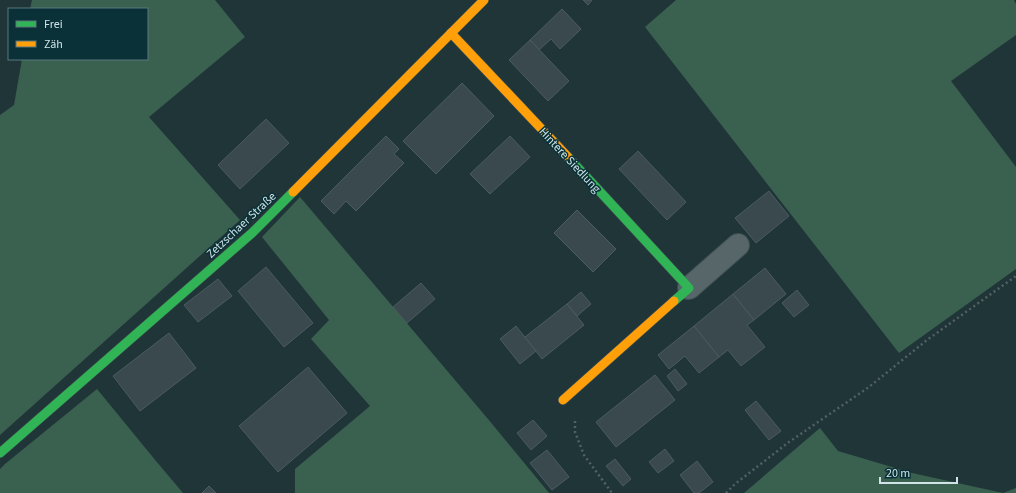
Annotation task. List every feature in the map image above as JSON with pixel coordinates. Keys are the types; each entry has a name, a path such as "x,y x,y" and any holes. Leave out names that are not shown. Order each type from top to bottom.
{"street":[{"name":"Zetzschaer Straße","path":"0,453 252,233 484,0"},
{"name":"Hintere Siedlung","path":"451,33 571,160 688,288"},
{"path":"566,398 738,245"}],"path":[{"path":"726,493 735,484 789,442 869,387 927,340 1016,276"},
{"path":"566,398 575,412 574,432 584,455 612,493"}],"green space":[{"path":"32,0 215,0 245,37 149,117 240,220 0,435 0,115 14,105 22,60 148,60 148,8 30,8"},
{"path":"676,0 1014,0 1016,4 1016,35 951,81 1016,167 1016,269 899,353 645,27"},
{"path":"300,197 549,493 295,493 295,469 370,406 311,339 329,320 262,237"},
{"path":"97,389 183,493 0,493 0,469"},
{"path":"820,428 838,451 912,473 1003,493 744,493"},
{"path":"1016,488 1016,493 1003,493"}],"building":[{"path":"583,0 592,0 588,5"},
{"path":"562,9 581,29 560,49 551,39 539,50 530,40"},
{"path":"530,40 569,81 548,101 509,60"},
{"path":"462,83 494,116 436,174 403,141"},
{"path":"266,119 289,143 240,189 218,165"},
{"path":"386,136 399,149 394,154 404,163 356,211 346,201 334,214 321,201"},
{"path":"510,136 530,157 490,194 470,174"},
{"path":"638,151 686,202 667,220 619,169"},
{"path":"769,191 789,216 756,243 735,218"},
{"path":"577,210 616,249 593,272 554,233"},
{"path":"266,267 313,323 284,347 238,291"},
{"path":"765,268 786,294 754,320 733,294"},
{"path":"218,279 232,296 198,322 184,305"},
{"path":"421,283 435,299 407,323 393,307"},
{"path":"797,290 809,305 794,317 782,303"},
{"path":"581,292 591,304 577,316 567,304"},
{"path":"733,294 754,320 747,325 765,347 741,366 728,350 719,357 694,326"},
{"path":"567,304 584,325 542,359 525,337"},
{"path":"516,326 536,351 520,364 500,339"},
{"path":"694,326 719,357 699,373 685,356 669,369 658,355"},
{"path":"169,333 196,368 140,411 113,376"},
{"path":"308,367 347,413 278,472 239,426"},
{"path":"675,369 687,384 678,391 667,376"},
{"path":"655,375 675,400 616,447 596,422"},
{"path":"756,401 781,431 769,440 745,410"},
{"path":"533,420 547,436 531,450 517,433"},
{"path":"665,449 674,461 658,473 649,462"},
{"path":"547,450 569,477 552,490 530,463"},
{"path":"615,459 631,479 623,486 606,466"},
{"path":"697,461 713,482 699,493 694,493 680,475"},
{"path":"209,486 216,493 202,493"}],"traffic: fast":[{"path":"568,157 689,288 674,301"},
{"path":"0,453 252,233 293,192"}],"traffic: slow":[{"path":"293,192 484,0"},
{"path":"451,33 568,157"},
{"path":"563,400 674,301"}]}
